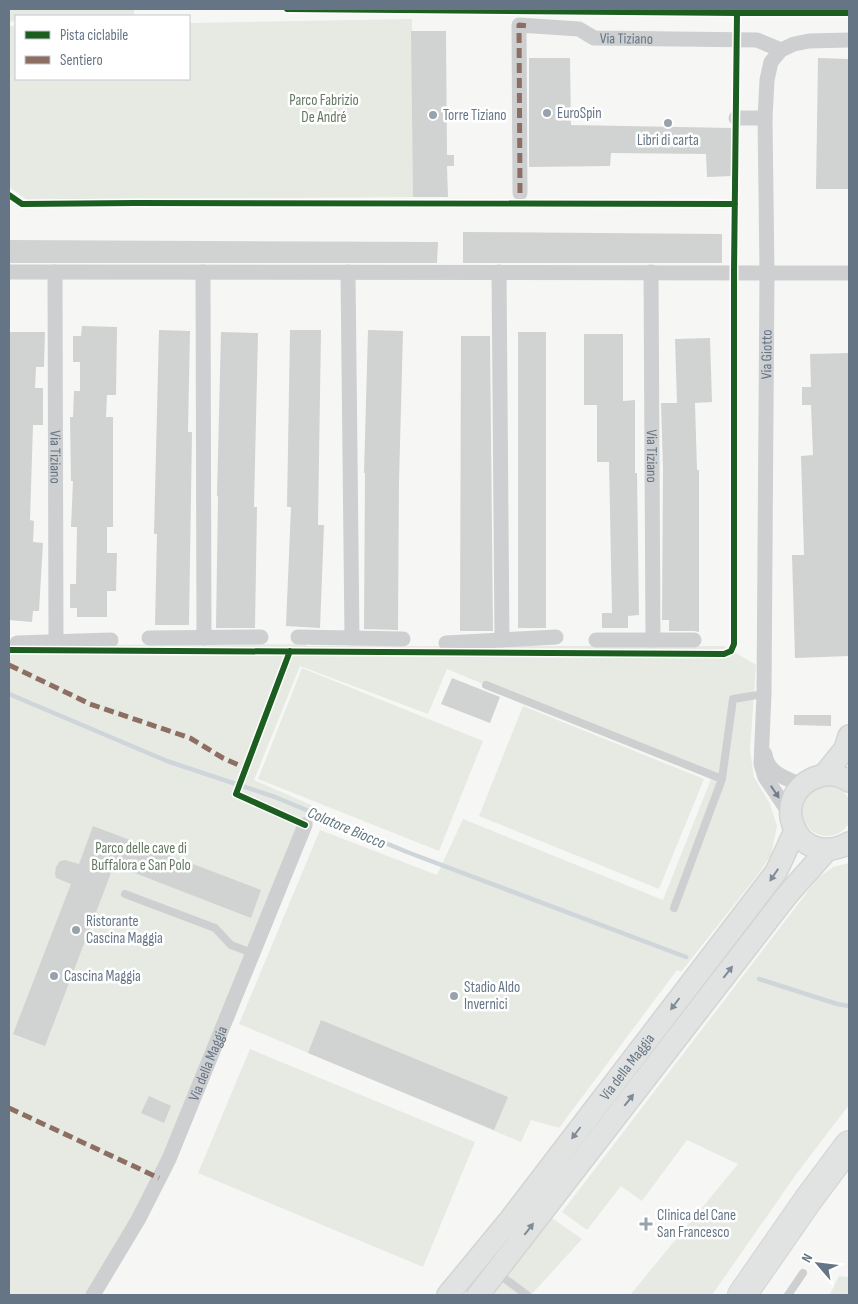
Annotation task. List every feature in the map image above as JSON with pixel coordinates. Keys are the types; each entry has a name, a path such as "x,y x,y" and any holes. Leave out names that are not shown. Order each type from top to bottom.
{"highway":[{"path":"742,1295 849,1145"},
{"path":"761,1295 849,1172"}],"street":[{"name":"Via Tiziano","path":"520,193 520,26 579,29 594,38 757,40 781,50"},
{"path":"781,50 794,44 809,41 849,40"},
{"name":"Via Giotto","path":"781,50 771,62 767,80 765,118 767,272 764,694 761,764 765,777 793,823"},
{"path":"736,118 765,118"},
{"path":"9,272 849,273"},
{"name":"Via Tiziano","path":"55,272 56,642"},
{"path":"203,272 204,638"},
{"path":"348,272 352,638"},
{"path":"499,272 502,640"},
{"name":"Via Tiziano","path":"651,272 653,640"},
{"path":"149,638 261,637"},
{"path":"298,637 403,639"},
{"path":"446,643 556,637"},
{"path":"17,643 111,640"},
{"path":"596,640 694,640"},
{"name":"Via Giotto","path":"763,733 767,764 780,776 802,785"},
{"path":"824,775 845,749 849,736"},
{"path":"802,785 812,778 824,775 836,775 849,781"},
{"name":"Via della Maggia","path":"487,1270 776,872 793,823 791,804 802,785"},
{"path":"793,823 803,841 814,848 841,847"},
{"name":"Via della Maggia","path":"93,1295 138,1220 169,1159 305,825"},
{"name":"Via della Maggia","path":"448,1295 487,1270 788,894 841,847"}],"lane":[{"path":"486,685 722,779"},
{"path":"674,908 722,779 733,699 764,694"},
{"path":"125,894 215,928 232,945 252,953"},
{"path":"487,1270 526,1295"},
{"path":"788,1295 803,1273"}],"green space":[{"path":"9,9 134,9 134,15 15,15 15,21 9,22"},
{"name":"Parco Fabrizio De André","path":"412,19 413,197 27,200 9,187 9,26 15,26 15,80 190,80 190,23"},
{"name":"Parco delle cave di Buffalora e San Polo","path":"306,644 306,646 724,646 756,665 750,750 754,777 770,804 777,826 771,855 756,877 681,972 677,970 559,1128 531,1120 521,1142 239,1024 320,830 437,875 463,819 663,900 711,779 447,669 428,714 300,666 254,780 318,808 311,830 298,825 155,1176 88,1295 9,1295 9,645"},
{"path":"302,668 483,741 439,851 258,779"},
{"path":"523,706 704,779 659,889 479,816"},
{"path":"822,786 832,786 845,793 852,806 852,816 845,829 832,836 822,836 813,832 806,825 802,816 802,806 806,797 813,790"},
{"path":"849,863 849,1105 797,1173 712,1295 630,1295 738,1164 687,1140 642,1201 621,1186 587,1230 562,1212 818,878 833,867"},
{"path":"250,1049 475,1142 423,1267 198,1173"},
{"path":"552,1218 582,1239 531,1295 489,1295 524,1250"},
{"path":"839,1276 849,1277 849,1295 830,1294"}],"building":[{"name":"Torre Tiziano","path":"411,31 446,31 447,155 454,155 454,166 447,166 448,197 413,197"},
{"path":"529,58 570,58 571,125 733,128 733,176 707,177 706,154 611,153 610,166 529,167"},
{"path":"818,58 849,59 849,189 816,189"},
{"path":"463,232 722,234 722,263 463,263"},
{"path":"9,240 438,242 437,263 9,263"},
{"path":"82,326 117,327 116,395 107,395 106,417 113,417 113,527 107,527 107,553 117,553 116,591 107,591 107,617 77,617 77,608 70,608 70,584 76,584 77,527 71,527 73,481 71,481 70,417 73,417 74,391 80,391 80,362 73,362 73,336 81,336"},
{"path":"159,330 190,331 188,432 192,432 189,625 155,625 157,534 154,534"},
{"path":"290,330 321,330 318,525 324,525 320,628 286,626 291,507 287,507"},
{"path":"368,330 403,331 398,630 364,629 364,473"},
{"path":"9,332 45,332 44,367 36,367 35,388 43,388 43,425 33,425 30,520 34,521 33,542 43,543 39,611 33,611 32,622 9,620"},
{"path":"221,332 258,333 254,507 257,507 255,628 216,628"},
{"path":"518,332 546,332 546,628 518,628"},
{"path":"584,334 623,334 623,401 635,400 639,615 628,616 628,628 602,628 602,613 612,613 609,462 597,462 597,405 584,405"},
{"path":"461,336 490,336 493,631 460,631"},
{"path":"710,338 712,402 695,403 697,470 699,470 699,632 669,631 669,620 662,620 663,470 661,403 677,403 675,339"},
{"path":"849,353 849,656 795,658 792,555 804,555 801,456 813,455 811,405 802,405 802,387 811,387 810,354"},
{"path":"452,678 500,697 490,723 441,704"},
{"path":"794,715 831,715 831,726 794,725"},
{"name":"Cascina Maggia","path":"93,826 261,890 251,918 114,865 45,1046 13,1034 71,884 56,878 56,867 60,861 65,860 79,864"},
{"path":"321,1020 508,1097 494,1130 308,1053"},
{"path":"149,1096 171,1106 164,1123 141,1113"}],"waterway":[{"name":"Colatore Biocco","path":"9,694 167,761 275,797 407,852 686,957"},
{"name":"Colatore Biocco","path":"759,979 837,1004 849,1006"}],"marked path":[{"path":"520,193 519,25 528,26"},
{"path":"9,665 90,704 190,738 223,758 245,768"},
{"path":"9,1108 159,1178"}],"cycle path":[{"path":"287,9 737,13"},
{"path":"9,650 724,654 731,651 734,644 734,272 737,13 849,13"},
{"path":"9,195 22,204 735,204"},
{"path":"290,651 236,794 305,825"}],"place":[{"name":"EuroSpin","path":"547,113"},
{"name":"Torre Tiziano","path":"433,115"},
{"name":"Libri di carta","path":"668,123"},
{"name":"Ristorante Cascina Maggia","path":"76,930"},
{"name":"Cascina Maggia","path":"54,976"},
{"name":"Stadio Aldo Invernici","path":"454,996"},
{"name":"Clinica del Cane San Francesco","path":"646,1224"}]}
